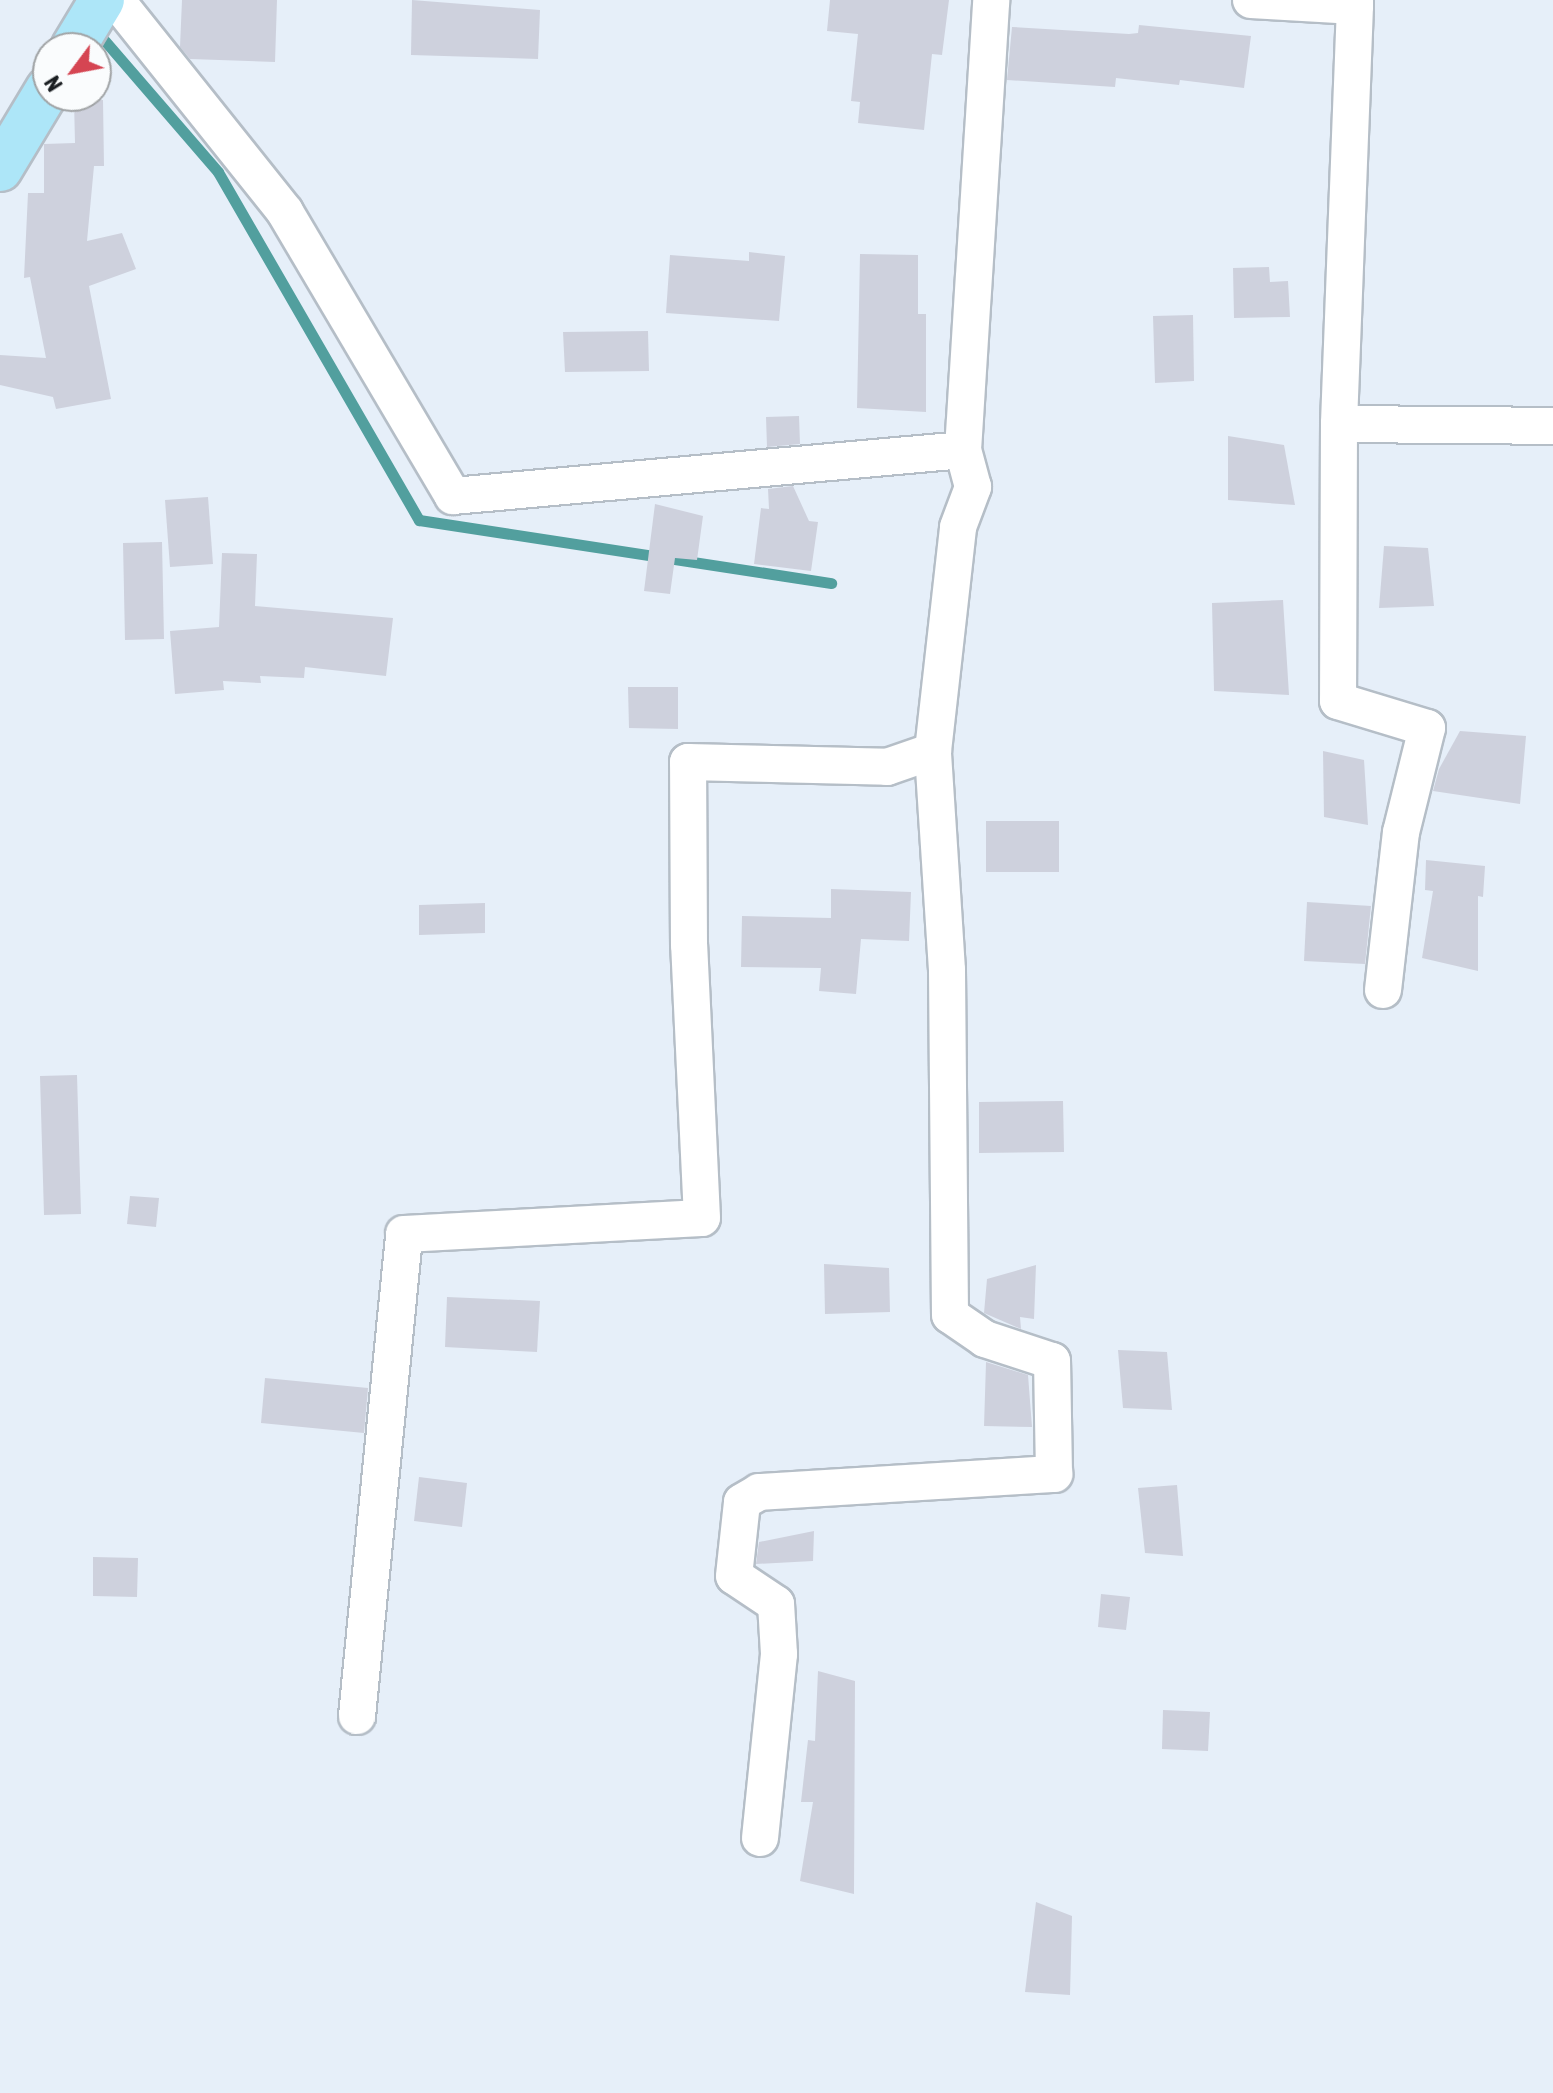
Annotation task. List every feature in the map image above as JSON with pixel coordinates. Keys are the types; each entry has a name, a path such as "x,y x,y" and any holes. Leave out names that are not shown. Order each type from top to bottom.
{"main road":[{"path":"83,32 102,0"},
{"path":"0,169 34,112"}],"street":[{"path":"116,0 285,212 453,496 963,450"},
{"path":"760,1838 779,1654 776,1604 734,1576 742,1502 759,1492 1054,1474 1052,1361 985,1339 950,1315 947,970 933,751 956,540 973,487 963,450 991,0"},
{"path":"1251,0 1355,3 1339,424 1338,701 1427,728 1401,832 1383,990"},
{"path":"1339,424 1553,426"},
{"path":"357,1716 404,1234 702,1218 689,945 688,762 887,767 933,751"}],"building":[{"path":"182,0 277,0 275,62 190,59 180,47"},
{"path":"412,0 540,10 538,59 411,55"},
{"path":"830,0 949,0 942,55 932,54 924,130 858,123 860,102 851,101 858,34 827,31"},
{"path":"1139,25 1251,36 1244,88 1180,80 1179,85 1116,78 1115,87 1007,80 1012,27 1129,34 1138,33"},
{"path":"74,112 103,112 104,166 94,166 87,241 122,233 136,269 89,286 111,399 56,409 53,397 0,385 0,355 46,358 30,277 24,278 28,193 44,193 44,144 75,143"},
{"path":"749,252 785,256 779,321 666,313 670,255 749,261"},
{"path":"860,254 918,255 918,314 926,314 926,412 857,408"},
{"path":"1269,267 1270,282 1288,281 1290,317 1234,318 1233,268"},
{"path":"1193,315 1194,381 1155,383 1153,316"},
{"path":"648,331 649,371 565,372 563,332"},
{"path":"799,416 800,444 767,447 766,417"},
{"path":"1228,436 1284,445 1295,505 1228,500"},
{"path":"793,486 809,521 818,522 811,571 754,564 761,508 769,509 768,489"},
{"path":"208,497 213,564 170,567 165,500"},
{"path":"655,504 703,516 697,560 675,558 670,594 644,591"},
{"path":"162,542 164,639 125,640 123,543"},
{"path":"1384,546 1428,548 1434,606 1379,608"},
{"path":"222,553 257,554 255,606 393,618 386,676 305,667 304,678 260,676 261,683 223,681 224,690 175,694 170,631 219,627"},
{"path":"1283,600 1289,695 1214,691 1212,603"},
{"path":"628,687 678,687 678,729 629,728"},
{"path":"1460,731 1526,736 1520,804 1433,791 1439,769"},
{"path":"1323,751 1364,760 1368,825 1324,817"},
{"path":"986,821 1059,821 1059,872 986,872"},
{"path":"1426,860 1485,866 1483,897 1478,896 1478,971 1422,958 1433,891 1425,890"},
{"path":"831,889 911,892 909,941 861,939 856,994 819,991 821,968 741,967 742,916 831,918"},
{"path":"1307,902 1371,906 1365,964 1304,961"},
{"path":"485,903 485,933 419,935 419,905"},
{"path":"77,1075 81,1214 44,1215 40,1076"},
{"path":"1063,1101 1064,1152 979,1153 979,1102"},
{"path":"130,1196 159,1198 156,1227 127,1224"},
{"path":"824,1264 889,1268 890,1312 825,1314"},
{"path":"1036,1265 1034,1319 1020,1317 1021,1329 984,1313 987,1279"},
{"path":"447,1297 540,1301 537,1352 445,1347"},
{"path":"1118,1350 1167,1352 1172,1410 1123,1408"},
{"path":"986,1362 1028,1375 1032,1427 984,1426"},
{"path":"265,1378 368,1388 364,1433 261,1423"},
{"path":"419,1477 467,1483 462,1527 414,1521"},
{"path":"1177,1485 1183,1556 1145,1553 1138,1488"},
{"path":"814,1531 813,1561 756,1564 759,1542"},
{"path":"93,1557 138,1558 137,1597 93,1596"},
{"path":"1101,1594 1130,1597 1126,1630 1098,1627"},
{"path":"818,1671 855,1681 854,1894 800,1881 813,1802 801,1802 808,1740 815,1741"},
{"path":"1163,1710 1210,1712 1208,1751 1162,1749"},
{"path":"1036,1902 1072,1916 1070,1995 1025,1992"}],"waterway":[{"path":"112,49 218,172 419,520 831,583"}]}
